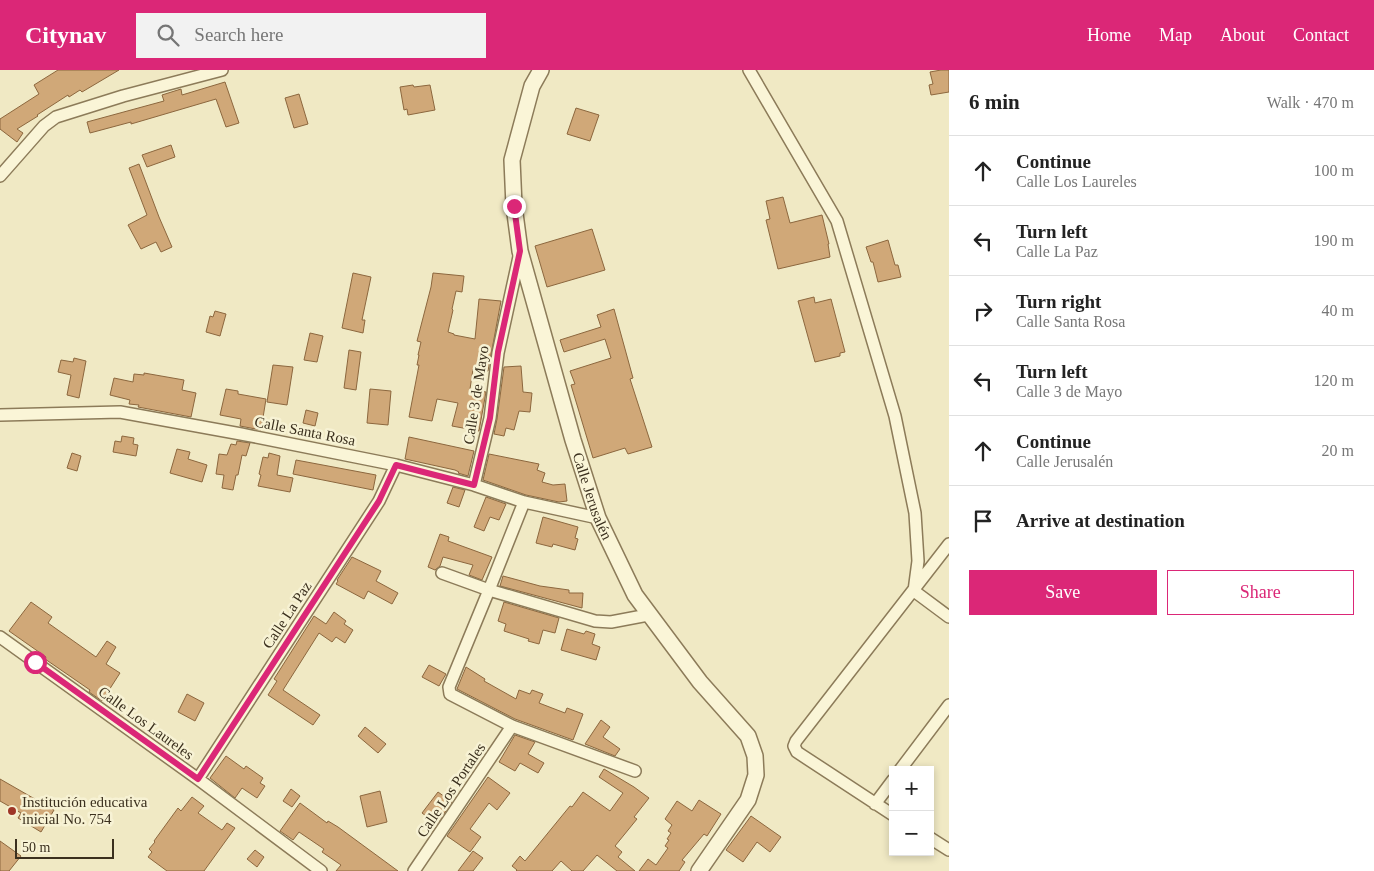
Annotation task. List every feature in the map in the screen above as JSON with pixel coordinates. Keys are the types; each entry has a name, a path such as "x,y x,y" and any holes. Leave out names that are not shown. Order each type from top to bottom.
{"street":[{"path":"0,176 44,126 56,117 123,96 222,70"},
{"name":"Calle Jerusalén","path":"540,70 532,86 512,160 514,206 520,251 573,440 598,518 635,595 648,615 700,682 748,736 756,756 756,776 748,800 699,871"},
{"path":"749,70 837,221 895,416 915,513 918,561 914,591"},
{"name":"Calle 3 de Mayo","path":"474,485 490,418 498,352 520,251"},
{"name":"Calle Santa Rosa","path":"0,415 120,412 396,465 474,485 524,502 598,518"},
{"name":"Calle La Paz","path":"198,779 379,501 396,465"},
{"path":"524,502 448,687 450,694 512,726 635,771"},
{"path":"889,813 797,752 794,746 949,544"},
{"path":"442,573 488,590 595,621 611,622 648,615"},
{"path":"914,591 949,617"},
{"name":"Calle Los Laureles","path":"0,637 198,779 321,871"},
{"path":"903,766 949,705"},
{"name":"Calle Los Portales","path":"414,871 512,726"},
{"path":"875,804 889,785"},
{"path":"934,841 949,850"}],"building":[{"path":"58,70 119,70 82,92 80,90 69,97 68,95 17,129 23,133 17,142 0,129 0,119 39,94 34,85"},
{"path":"949,70 949,92 931,95 929,85 933,84 930,72"},
{"path":"225,82 239,123 226,127 216,99 131,124 131,122 90,133 87,122 164,101 162,95 181,89 182,95"},
{"path":"413,85 414,87 430,85 435,110 408,115 407,109 404,110 400,87"},
{"path":"299,94 308,124 294,128 285,98"},
{"path":"576,108 599,115 590,141 567,134"},
{"path":"171,145 175,157 147,167 142,155"},
{"path":"139,164 172,247 161,252 156,242 141,249 128,225 147,215 129,168"},
{"path":"783,197 790,223 822,215 830,257 778,269 766,220 770,219 766,201"},
{"path":"592,229 605,270 547,287 535,246"},
{"path":"888,240 895,265 898,265 901,277 878,282 873,262 871,262 866,247"},
{"path":"353,273 371,277 362,320 365,320 363,333 342,328"},
{"path":"433,273 464,276 462,292 456,291 448,332 454,335 475,339 479,299 501,301 488,371 473,369 470,389 486,392 479,431 452,426 458,403 437,399 432,421 409,417 419,365 417,365 421,342 417,341"},
{"path":"814,297 815,303 831,299 845,352 840,353 840,356 815,362 798,301"},
{"path":"614,309 633,378 630,379 652,447 628,454 625,448 593,458 571,385 575,384 570,371 611,358 605,339 564,352 560,340 601,327 597,315"},
{"path":"215,311 226,314 220,336 206,332 210,316 213,317"},
{"path":"310,333 323,336 317,362 304,360"},
{"path":"349,350 361,352 356,390 344,388"},
{"path":"74,358 86,361 79,398 67,395 71,375 58,372 61,360 73,362"},
{"path":"273,365 293,367 287,405 267,402"},
{"path":"521,366 523,392 532,393 530,412 519,411 514,430 506,428 504,436 494,434 504,367"},
{"path":"144,373 184,380 182,390 196,393 191,417 138,407 139,405 129,404 130,400 110,395 114,378 133,382 134,374 144,375"},
{"path":"226,389 238,391 238,394 266,399 261,430 240,426 241,419 220,415"},
{"path":"370,389 391,391 388,425 367,423"},
{"path":"306,410 318,413 315,426 303,423"},
{"path":"122,436 134,438 133,444 138,445 136,456 113,452 115,441 121,442"},
{"path":"409,437 474,451 468,476 455,470 405,459"},
{"path":"237,441 250,443 246,456 242,455 233,490 222,488 224,475 216,474 219,454 227,455 231,444 236,445"},
{"path":"177,449 190,452 188,459 207,465 202,482 170,473"},
{"path":"72,453 81,456 77,471 67,468"},
{"path":"269,453 280,456 277,475 293,478 290,492 258,486 263,457 268,458"},
{"path":"489,454 539,464 537,470 545,473 542,482 553,485 565,484 567,501 559,502 526,495 483,480"},
{"path":"296,460 376,475 373,490 293,474"},
{"path":"453,487 465,490 459,507 447,503"},
{"path":"486,497 506,504 499,520 490,517 484,531 474,527"},
{"path":"543,517 578,527 575,538 578,539 575,550 553,544 552,547 536,543"},
{"path":"440,534 449,537 448,541 492,557 482,580 469,575 473,565 443,557 440,566 435,570 428,567"},
{"path":"352,557 381,571 376,581 398,593 392,604 368,591 364,599 336,584"},
{"path":"503,576 540,586 569,590 569,593 583,593 582,608 500,586"},
{"path":"31,602 52,617 48,623 96,657 107,641 116,647 106,664 120,673 102,701 89,692 90,690 9,631"},
{"path":"504,602 559,618 555,633 543,630 539,644 504,631 506,624 498,621"},
{"path":"334,612 346,621 344,624 353,630 345,643 336,637 332,642 319,633 283,690 320,715 313,725 268,695 277,681 274,679 314,616 326,624"},
{"path":"567,629 584,634 586,631 595,634 592,644 600,647 596,660 561,650"},
{"path":"429,665 446,674 439,686 422,677"},
{"path":"466,667 485,679 484,681 516,699 519,690 530,694 532,690 543,694 539,703 565,713 567,708 583,714 573,740 515,719 457,689"},
{"path":"187,694 204,703 195,721 178,712"},
{"path":"601,720 610,727 603,737 620,749 615,756 585,744"},
{"path":"365,727 386,744 378,753 358,736"},
{"path":"515,735 535,742 528,754 544,763 538,773 520,763 515,771 499,762"},
{"path":"226,756 244,769 246,766 263,778 260,783 265,786 257,798 242,788 235,798 210,778"},
{"path":"604,769 649,798 634,817 637,819 615,846 622,852 618,857 635,871 617,871 597,855 583,871 572,871 561,861 552,871 516,871 512,866 520,856 525,861 583,792 610,811 623,793 599,777"},
{"path":"488,777 510,793 497,810 489,803 470,829 481,837 470,852 447,836"},
{"path":"0,779 54,810 41,832 18,818 21,813 0,801"},
{"path":"291,789 300,796 292,807 283,801"},
{"path":"380,791 387,822 367,827 360,796"},
{"path":"438,792 452,802 437,824 422,813"},
{"path":"192,797 204,806 198,813 222,830 227,823 235,828 204,871 167,871 148,857 152,852 149,849 178,808 181,811"},
{"path":"699,800 721,814 707,836 704,834 682,860 685,862 679,871 639,871 648,859 656,865 668,848 665,846 671,833 668,831 672,825 665,819 677,801 692,811"},
{"path":"300,803 327,823 328,821 338,827 398,871 336,871 341,865 322,852 324,849 299,832 293,840 280,831"},
{"path":"751,816 781,837 770,852 757,842 743,862 726,850"},
{"path":"0,841 21,856 9,871 0,871"},
{"path":"255,850 264,857 257,867 247,859"},
{"path":"473,851 483,858 473,871 458,871"}],"place":[{"name":"Institución educativa inicial No. 754","path":"12,811"}],"route":[{"path":"35,662 198,779 379,501 396,465 474,485 490,418 498,352 520,251 514,206"}]}
